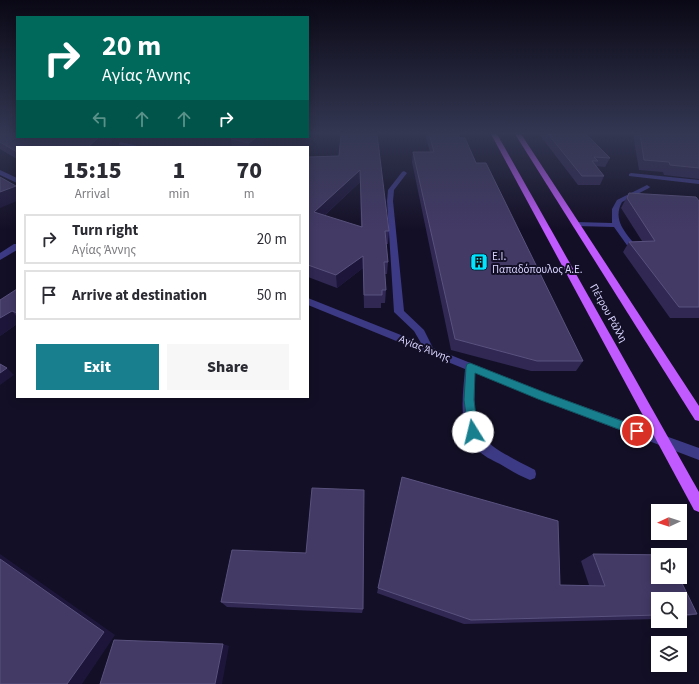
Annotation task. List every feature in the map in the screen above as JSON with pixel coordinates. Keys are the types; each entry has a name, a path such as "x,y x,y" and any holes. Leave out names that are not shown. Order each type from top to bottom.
{"main road":[{"name":"Πέτρου Ράλλη","path":"512,166 699,505"},
{"name":"Πέτρου Ράλλη","path":"539,166 699,416"}],"street":[{"path":"0,172 16,180"},
{"path":"404,173 391,190 390,201 399,312 417,327 424,336 429,350"},
{"path":"631,174 699,182"},
{"path":"632,246 616,225 614,208 619,201 647,187"},
{"path":"576,224 616,225"},
{"path":"0,257 16,247"},
{"name":"Αγίας Άννης","path":"309,301 542,396 699,454"},
{"path":"470,367 469,400 473,432 482,446 530,474"}],"building":[{"path":"309,166 381,166 389,231 385,231 388,262 384,262 386,290 382,290 382,295 364,295 363,256 336,275 309,265","holes":["360,170 362,227 314,212"]},
{"name":"Ε.Ι. Παπαδόπουλος Α.Ε.","path":"416,166 487,166 583,361 537,361 455,339"},
{"path":"574,166 596,166 604,176 582,176"},
{"path":"679,166 699,166 699,168"},
{"path":"0,177 16,186 0,192"},
{"path":"629,193 696,197 699,201 699,307 679,307 629,242 655,241 627,198"},
{"path":"16,290 16,313 12,311 0,318 0,300"},
{"path":"0,364 7,368 0,373"},
{"path":"402,477 558,521 560,585 605,586 593,554 651,555 651,584 682,584 686,592 651,592 651,615 471,620 378,588"},
{"path":"312,488 364,490 363,609 221,602 232,550 306,553"},
{"path":"0,559 104,632 67,684 0,684"},
{"path":"687,593 697,614 687,615"},
{"path":"114,640 223,644 215,684 100,684"}],"place":[{"name":"Ε.Ι. Παπαδόπουλος Α.Ε.","path":"479,262"}],"route":[{"path":"473,432 469,400 470,367 542,396 637,431"}]}
